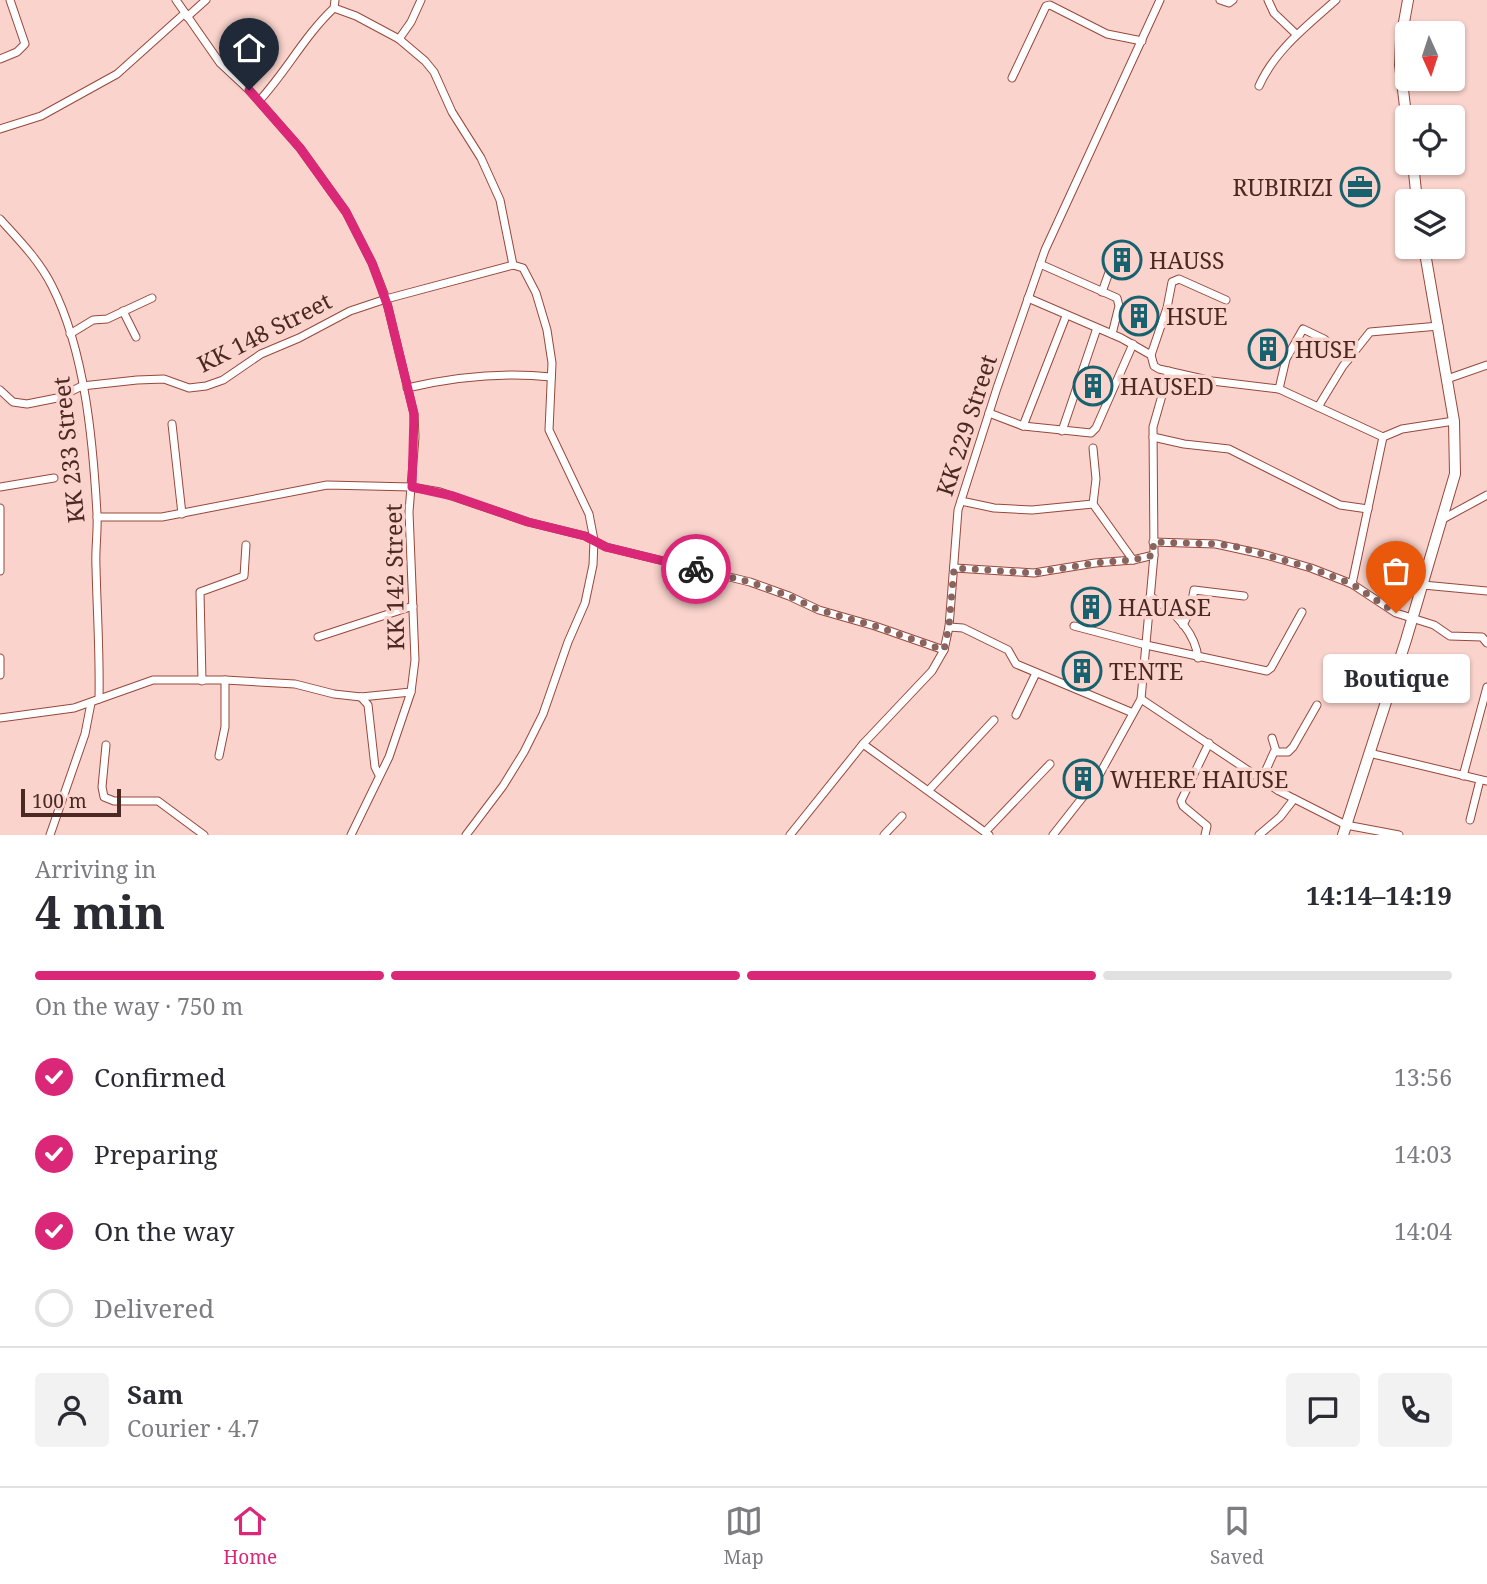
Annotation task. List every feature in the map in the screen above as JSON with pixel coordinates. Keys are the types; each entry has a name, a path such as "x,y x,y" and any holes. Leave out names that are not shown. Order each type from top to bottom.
{"main road":[{"path":"1405,105 1400,65 1401,39 1408,0"},
{"path":"1345,830 1423,585 1455,474 1454,421 1426,259"}],"street":[{"path":"0,59 17,52 26,44 10,0"},
{"name":"KK 142 Street","path":"176,0 219,63 259,101 300,148 346,212 372,263 386,299 407,387 415,426 409,512 415,660 411,692 388,757 351,835"},
{"path":"0,129 41,116 117,74 206,0"},
{"path":"399,39 421,0"},
{"path":"1149,0 1159,3"},
{"path":"1220,0 1229,3 1233,0"},
{"path":"1268,0 1274,13 1296,34"},
{"path":"1259,86 1266,71 1296,34 1336,0"},
{"name":"KK 229 Street","path":"790,835 863,744 932,671 944,650 949,626 958,510 989,413 1040,264 1159,3"},
{"path":"259,101 335,4 399,39 425,61 433,72 452,112 481,158 500,200 513,265 523,268 536,293 548,330 551,377 549,430 589,514 594,540 593,565 585,603 543,714 503,786 466,835"},
{"path":"1012,78 1046,6 1049,5 1107,34 1142,41"},
{"name":"KK 233 Street","path":"0,219 35,259 60,302 82,386 97,517 100,649 95,701 50,835"},
{"path":"1102,292 1117,250"},
{"path":"1040,264 1117,298 1119,302 1112,334"},
{"name":"KK 148 Street","path":"0,390 13,402 27,404 57,398 82,386 152,379 171,381 188,388 215,383 261,354 299,338 332,319 386,299 513,265"},
{"path":"1226,300 1179,279 1172,282 1167,308 1151,355 1154,366 1212,381 1279,389 1383,437 1402,429 1454,421"},
{"path":"69,334 93,320 107,318 152,298"},
{"path":"1028,299 1112,334 1151,355"},
{"path":"123,311 136,337"},
{"path":"1023,426 1066,316"},
{"path":"1318,407 1348,360 1372,331 1439,326"},
{"path":"1062,431 1097,328"},
{"path":"1279,389 1286,359 1303,329 1324,339 1348,360"},
{"path":"989,413 1023,426 1087,433 1094,431 1133,344"},
{"path":"1447,379 1487,365"},
{"path":"1054,835 1097,779 1141,699 1154,555 1153,437 1169,371"},
{"path":"407,387 514,375 551,377"},
{"path":"172,424 182,514"},
{"path":"1153,437 1229,449 1340,505 1368,509"},
{"path":"1352,584 1383,437"},
{"path":"1093,448 1096,479 1093,504 1133,560"},
{"path":"0,487 54,478"},
{"path":"97,517 139,519 182,514 327,485 412,487 439,492 528,522 571,532 606,547 750,582 819,610 944,650"},
{"path":"1443,519 1487,495"},
{"path":"961,501 994,508 1032,510 1093,504"},
{"path":"0,508 0,571"},
{"path":"1153,542 1238,547 1311,568 1352,584 1396,613 1434,625 1450,636 1482,637 1487,643"},
{"path":"202,681 200,592 244,576 246,545"},
{"path":"954,568 1034,573 1154,555"},
{"path":"1423,585 1487,591"},
{"path":"1184,625 1191,611 1194,590 1244,596"},
{"path":"1150,596 1162,603 1194,637 1198,658"},
{"path":"318,637 413,606"},
{"path":"1074,625 1146,646 1267,671 1302,612"},
{"path":"949,626 963,628 1008,650 1016,664 1133,713"},
{"path":"0,658 0,675"},
{"path":"1016,715 1036,673"},
{"path":"0,718 56,711 95,701 153,680 295,684 334,694 361,697 411,692"},
{"path":"219,756 225,727 225,680"},
{"path":"1462,776 1487,687"},
{"path":"361,697 368,705 374,767 379,775"},
{"path":"1141,699 1261,781 1345,830 1397,835"},
{"path":"1276,751 1288,751 1293,747 1317,705"},
{"path":"929,790 994,720"},
{"path":"1261,781 1276,751 1272,738"},
{"path":"1205,835 1208,826 1181,802 1209,743"},
{"path":"863,744 987,834 1050,764"},
{"path":"106,745 102,787 104,797 114,801 158,801 193,825 199,834 204,835"},
{"path":"1369,753 1483,780 1470,820"},
{"path":"1259,835 1280,817 1294,799"},
{"path":"884,835 902,816"}],"way so far":[{"path":"696,569 750,582 819,610 944,650 954,568 1034,573 1154,555 1153,542 1238,547 1311,568 1352,584 1396,613"}],"place":[{"name":"RUBIRIZI","path":"1360,187"},
{"name":"HAUSS","path":"1122,260"},
{"name":"HSUE","path":"1139,316"},
{"name":"HUSE","path":"1268,349"},
{"name":"HAUSED","path":"1093,386"},
{"name":"HAUASE","path":"1091,607"},
{"name":"Boutique","path":"1396,613"},
{"name":"TENTE","path":"1082,671"},
{"name":"WHERE HAIUSE","path":"1083,779"}],"route":[{"path":"249,90 300,148 346,212 372,263 388,307 414,414 412,487 439,492 528,522 585,536 602,546 696,569"}]}
